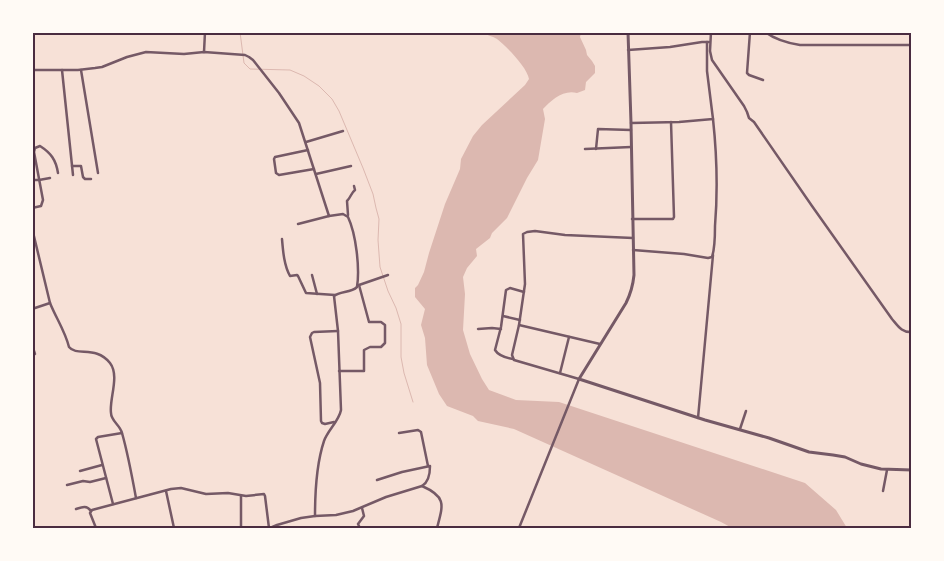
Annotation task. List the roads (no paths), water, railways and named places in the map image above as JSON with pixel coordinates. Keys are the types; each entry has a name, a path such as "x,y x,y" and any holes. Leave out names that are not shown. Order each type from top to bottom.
{"street":[{"path":"204,52 205,32"},
{"path":"519,528 579,379 631,292 634,275 628,32"},
{"path":"698,418 717,200 716,152 707,71 711,32"},
{"path":"750,32 747,73 763,80"},
{"path":"765,32 785,42 800,45 912,45"},
{"path":"628,50 709,42"},
{"path":"709,42 712,60 744,106 749,118 754,122 892,319 905,332 912,332"},
{"path":"32,70 81,70 102,67 140,53 184,54 204,52 237,54 249,57 279,93 299,123 329,216"},
{"path":"62,70 73,175"},
{"path":"81,70 98,173"},
{"path":"631,123 713,119"},
{"path":"632,219 673,219 674,217 671,122"},
{"path":"596,149 598,129 631,130"},
{"path":"306,142 343,131"},
{"path":"32,208 43,204 34,149 40,146 50,154 56,163 58,173"},
{"path":"585,149 631,148"},
{"path":"308,150 274,157 276,173 279,175 314,169"},
{"path":"72,166 81,166 84,179 91,179"},
{"path":"315,174 351,166"},
{"path":"32,180 50,178"},
{"path":"339,371 364,371 364,350 370,347 381,347 385,343 385,325 383,322 369,322 358,285 356,247 346,201 355,190 354,186"},
{"path":"298,224 343,214 348,217"},
{"path":"32,228 50,303 62,326 70,349 94,352 106,359 113,368 114,387 111,414 122,433 136,498"},
{"path":"513,359 512,355 524,292 523,237 525,233 536,231 565,235 633,238"},
{"path":"282,239 284,259 289,275 298,276 306,293 335,295 354,290 358,285 388,275"},
{"path":"633,250 708,258 713,255"},
{"path":"312,275 317,294"},
{"path":"524,292 510,288 506,290 501,329 495,352 507,358 809,452 833,455 887,470 912,470"},
{"path":"315,516 321,450 341,410 335,295"},
{"path":"32,309 50,303"},
{"path":"503,316 520,320"},
{"path":"519,325 600,344"},
{"path":"478,329 501,329"},
{"path":"335,422 325,424 321,421 320,383 310,337 314,332 338,331"},
{"path":"560,373 569,337"},
{"path":"32,345 35,354"},
{"path":"740,429 746,411"},
{"path":"91,511 181,488 206,494 228,493 246,496 261,493 265,495 269,528 315,516 336,515 362,508 386,497 426,484 430,467 428,466 422,432 418,430 399,433"},
{"path":"113,504 96,438 122,433"},
{"path":"80,471 102,465"},
{"path":"378,480 428,466"},
{"path":"883,490 887,470"},
{"path":"67,485 106,478"},
{"path":"422,486 435,493 441,501 442,508 437,528"},
{"path":"166,491 174,528"},
{"path":"240,496 241,528"},
{"path":"76,508 87,507 91,511 96,528"},
{"path":"360,528 358,524 364,516 362,508"}],"waterway":[{"path":"240,32 244,63 250,69 290,70 304,76 319,86 332,99 339,111 373,194 379,219 380,267 401,324 401,357 413,402"}]}
